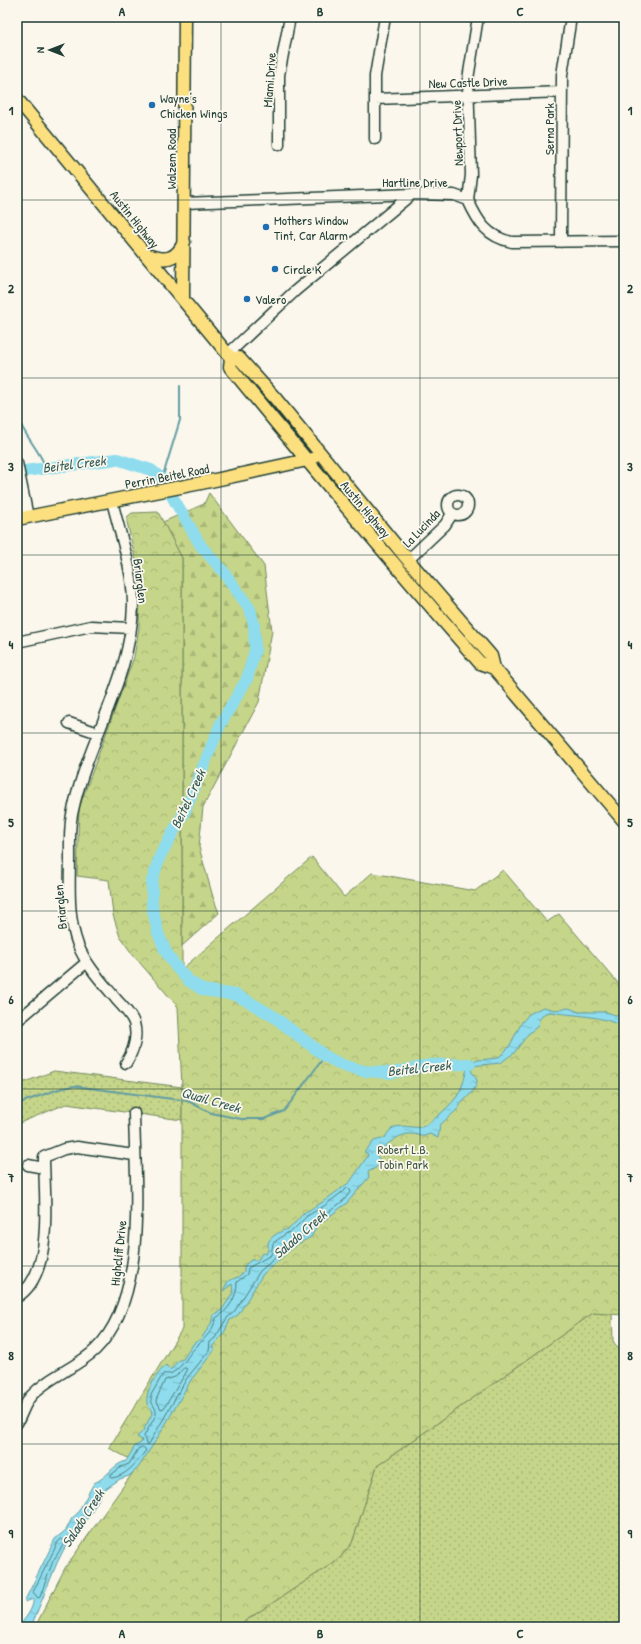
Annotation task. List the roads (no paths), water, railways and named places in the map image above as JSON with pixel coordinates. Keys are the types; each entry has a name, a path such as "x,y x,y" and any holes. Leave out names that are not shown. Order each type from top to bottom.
{"main road":[{"name":"Walzem Road","path":"183,300 185,17"},
{"name":"Austin Highway","path":"17,99 229,356 230,367 306,460 480,663 494,668"},
{"path":"146,255 163,260 170,259 178,253 184,241"},
{"name":"Austin Highway","path":"229,356 239,358 275,398 408,560 491,656 494,668 624,821"},
{"path":"278,466 287,460 290,455 290,450 281,429"},
{"name":"Perrin Beitel Road","path":"22,518 144,495 322,456"}],"street":[{"name":"Miami Drive","path":"279,145 279,75 290,17"},
{"path":"375,139 375,76 385,17"},
{"name":"Newport Drive","path":"468,200 471,175 468,79 478,17"},
{"name":"Serna Park","path":"561,242 562,75 571,17"},
{"name":"New Castle Drive","path":"375,99 562,92"},
{"name":"Hartline Drive","path":"184,203 412,194 454,195 468,200"},
{"path":"229,356 295,291 412,194"},
{"path":"468,200 477,220 486,231 494,236 512,242 624,241"},
{"path":"17,463 22,518"},
{"name":"Briarglen","path":"112,501 131,586 133,605 125,658 76,795 70,827 72,921 78,946 87,962 134,1023 134,1045 126,1063"},
{"name":"La Lucinda","path":"408,560 445,525 452,514"},
{"path":"17,642 91,626 130,628"},
{"path":"69,723 98,733"},
{"path":"17,1021 87,962"},
{"name":"Highcliff Drive","path":"17,1423 31,1396 95,1350 106,1338 121,1310 129,1286 134,1255 134,1114"},
{"path":"17,1297 32,1282 42,1259 45,1239 44,1157 70,1148 134,1155"},
{"path":"28,1165 44,1168"}],"water":[{"name":"Salado Creek","path":"543,1007 555,1010 569,1008 579,1012 606,1012 624,1018 624,1027 607,1020 588,1016 550,1012 545,1013 539,1020 538,1026 528,1034 514,1053 500,1063 471,1066 471,1070 476,1077 477,1084 459,1105 459,1108 440,1125 438,1138 430,1134 422,1136 407,1134 392,1141 380,1151 376,1155 381,1161 377,1167 368,1172 369,1177 347,1203 317,1226 311,1237 296,1245 263,1274 238,1315 230,1320 224,1333 212,1347 215,1348 213,1352 191,1380 160,1434 138,1468 129,1476 120,1479 104,1490 87,1519 64,1549 31,1627 17,1627 26,1618 31,1610 33,1599 25,1602 25,1600 55,1539 66,1530 72,1518 77,1514 94,1483 103,1478 117,1465 126,1461 135,1446 141,1443 142,1440 137,1437 143,1431 152,1414 147,1403 147,1398 152,1382 166,1365 170,1370 178,1361 183,1359 194,1343 201,1339 211,1324 213,1315 221,1311 233,1293 232,1284 223,1291 228,1281 238,1277 244,1272 244,1266 251,1260 258,1260 262,1253 266,1254 269,1241 273,1236 289,1229 304,1213 321,1203 350,1182 367,1157 368,1154 364,1152 374,1141 385,1138 389,1131 399,1126 421,1127 439,1115 457,1097 464,1082 469,1061 498,1058 509,1047 522,1022 529,1014"}],"waterway":[{"path":"162,479 180,420 180,386"},
{"path":"17,416 46,468"},
{"name":"Beitel Creek","path":"24,471 117,459 151,470 162,479 201,546 223,571 250,609 254,625 255,650 247,679 221,723 185,811 160,856 152,881 152,906 158,933 166,952 176,967 189,981 203,990 236,995 251,1003 273,1016 325,1056 342,1065 364,1071 392,1073 429,1065 470,1064"},
{"name":"Quail Creek","path":"17,1104 59,1089 74,1086 188,1101 211,1113 241,1119 264,1119 284,1111 325,1056"}],"place":[{"name":"Wayne's Chicken Wings","path":"152,105"},
{"name":"Mothers Window Tint, Car Alarm","path":"266,227"},
{"name":"Circle K","path":"275,269"},
{"name":"Valero","path":"247,299"}],"park label":[{"name":"Robert L.B. Tobin Park","path":"403,1156"}]}
